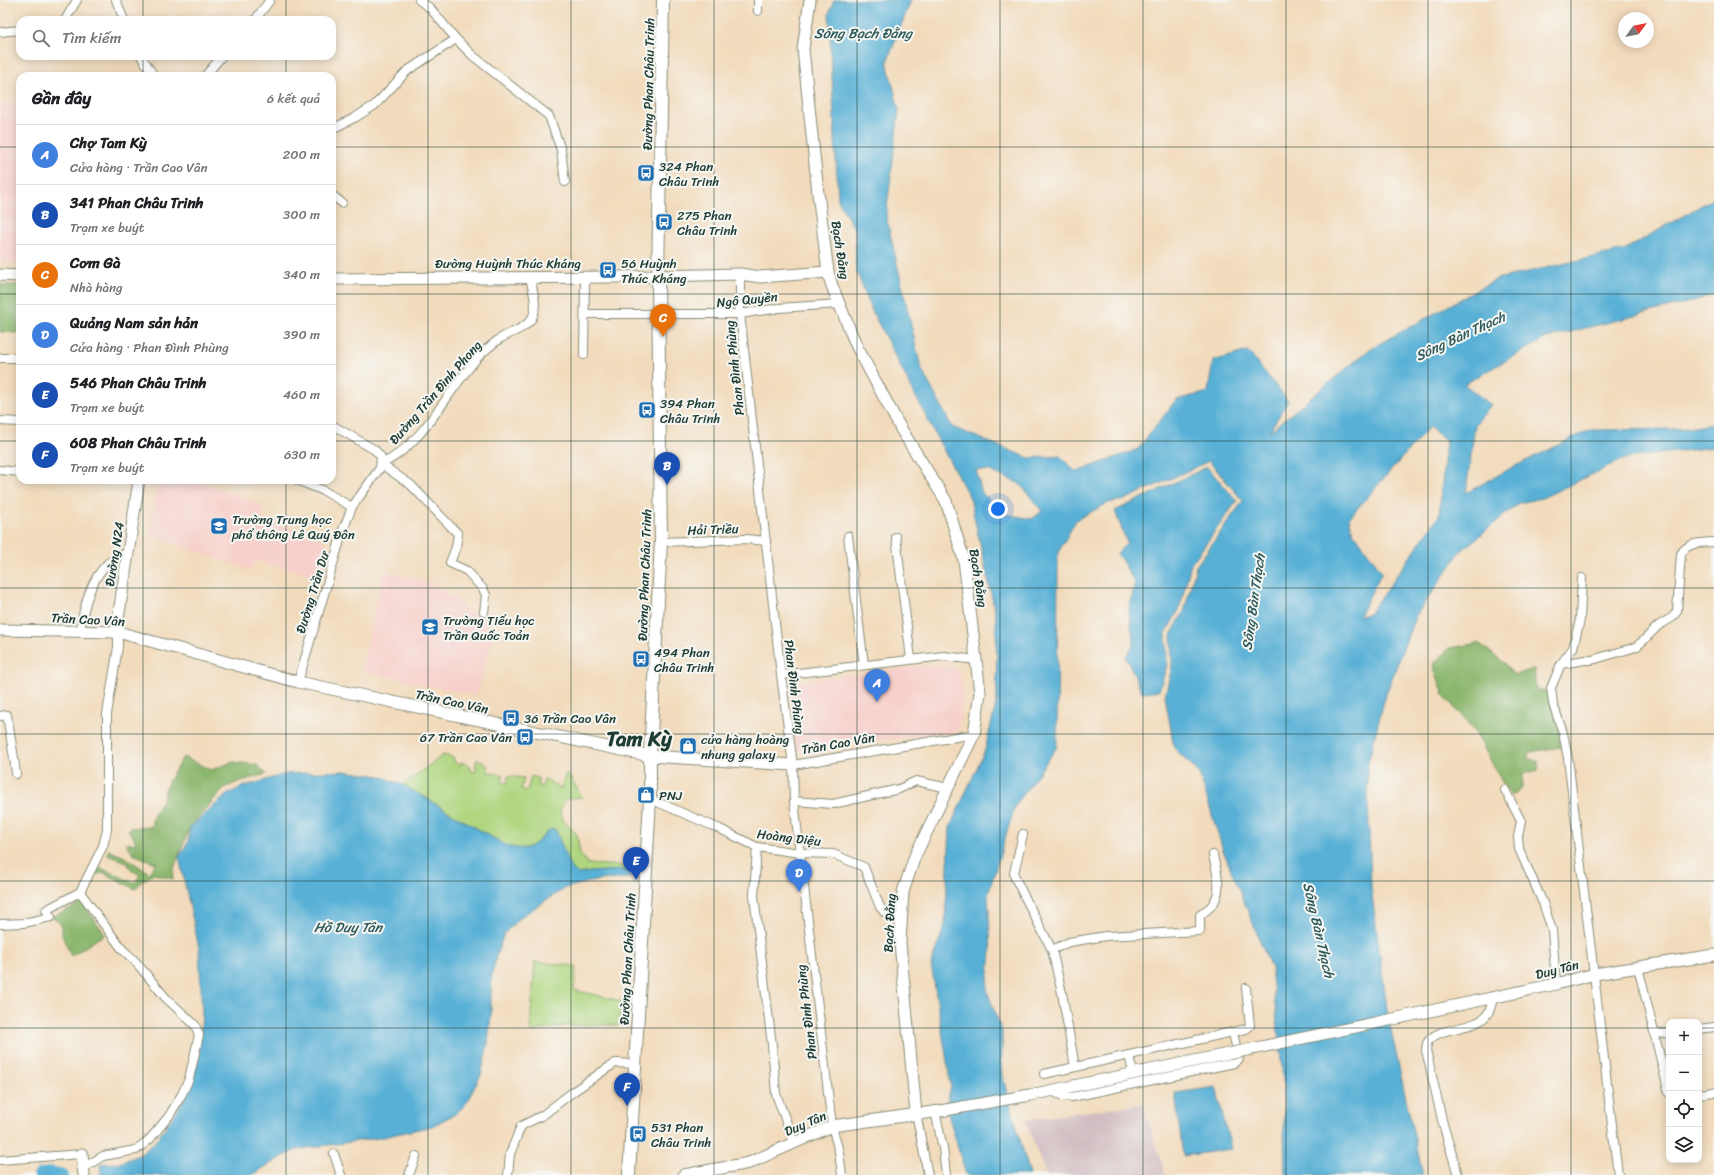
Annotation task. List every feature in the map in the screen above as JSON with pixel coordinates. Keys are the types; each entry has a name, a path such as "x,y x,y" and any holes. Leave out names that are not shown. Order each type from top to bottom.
{"main road":[{"name":"Đường Phan Châu Trinh","path":"629,1175 650,799 650,756 661,542 658,276 663,0"}],"street":[{"path":"67,16 77,0"},
{"path":"116,0 122,16"},
{"path":"257,16 270,0"},
{"path":"419,0 430,8 456,39 472,55 549,116 561,150 565,182"},
{"path":"758,0 758,11"},
{"name":"Bạch Đằng","path":"810,0 804,49 818,194 828,272 856,345 897,422 946,501 964,560 980,693 974,734 915,856 903,892 900,943 916,1113 928,1175"},
{"path":"0,32 16,30"},
{"path":"336,127 375,105 408,71 456,39"},
{"path":"144,60 151,72"},
{"path":"208,72 219,60"},
{"path":"336,198 342,203"},
{"name":"Đường Huỳnh Thúc Kháng","path":"336,279 740,274 760,277 828,272"},
{"name":"Phan Đình Phùng","path":"740,274 740,314 781,675 793,765 794,801 832,1126 839,1152 842,1175"},
{"path":"0,275 16,276"},
{"name":"Đường Trần Đình Phong","path":"381,464 393,459 410,444 482,354 500,339 525,325 533,316 535,305 530,277"},
{"path":"584,355 585,277"},
{"name":"Ngô Quyền","path":"585,314 740,314 779,308 839,304"},
{"path":"0,358 16,358"},
{"path":"0,420 16,422"},
{"path":"336,428 375,450 381,457 381,464 411,485 452,526 458,534 456,547 450,563 467,571 483,588 486,595 484,612"},
{"name":"Đường Trần Dư","path":"298,682 343,530 352,507 380,468 381,464"},
{"path":"0,470 16,472"},
{"name":"Đường N24","path":"117,632 139,484"},
{"path":"306,484 352,507"},
{"path":"848,536 864,665"},
{"path":"896,537 911,659"},
{"name":"Hải Triều","path":"661,542 746,539 766,541"},
{"path":"1561,664 1594,660 1640,644 1658,626 1676,614 1683,551 1690,545 1714,542"},
{"path":"80,632 85,607 97,577 107,564 128,552"},
{"path":"1582,578 1580,620 1573,648 1561,664 1551,688 1553,704 1563,733 1568,758 1618,1175"},
{"name":"Trần Cao Vân","path":"0,630 117,632 298,682 650,756 793,765 974,734"},
{"path":"0,924 24,923 51,917 46,910 80,892 103,846 107,830 107,714 118,647 117,632"},
{"path":"781,675 944,656 976,660"},
{"path":"0,716 7,715 10,738 14,749 16,774"},
{"path":"794,801 833,804 899,789 916,782 948,788"},
{"path":"1505,790 1521,821 1518,838 1519,849 1543,903 1552,930 1556,984"},
{"name":"Hoàng Diệu","path":"650,799 720,829 757,847 800,853 833,854 864,867 880,907 885,913 902,918"},
{"path":"1023,834 1014,878 1052,950 1062,994 1075,1067"},
{"path":"757,847 754,896 772,1045 774,1085 794,1143"},
{"path":"1052,950 1070,942 1106,936 1200,931 1200,915 1212,906 1217,895 1219,883 1213,855"},
{"path":"80,892 122,949 135,961 165,997 195,1025 199,1035 193,1064 182,1094 169,1116 150,1139 136,1150 103,1156 84,1172"},
{"name":"Duy Tân","path":"684,1175 749,1163 832,1126 937,1111 1030,1094 1493,998 1594,974 1714,956"},
{"path":"1638,967 1668,1091"},
{"path":"1044,1074 1246,1029 1250,1026 1246,988"},
{"path":"1458,1175 1443,1124 1426,1050 1427,1043 1434,1036 1478,1021 1489,1012 1493,998"},
{"path":"1702,1029 1714,1027"},
{"path":"1050,1090 1063,1096 1072,1097 1234,1063 1239,1059 1234,1032"},
{"path":"1654,1034 1666,1032"},
{"path":"1129,1055 1133,1073"},
{"path":"508,1175 510,1154 521,1126 543,1115 574,1091 615,1063 635,1064"},
{"path":"1702,1094 1714,1092"},
{"path":"937,1111 946,1175"},
{"path":"0,1160 82,1154 84,1172"},
{"path":"334,1154 341,1175"},
{"path":"409,1175 416,1156"}],"shaded area":[{"path":"16,103 16,263 0,262 0,104"},
{"name":"Trường Trung học phổ thông Lê Quý Đôn","path":"157,484 206,484 264,506 261,518 326,541 315,576 256,561 250,570 151,535"},
{"name":"Trường Tiểu học Trần Quốc Toản","path":"384,570 435,585 457,600 468,612 483,619 494,634 476,696 361,671"},
{"path":"945,665 958,670 964,692 958,732 796,750 789,683 919,666"},
{"path":"1142,1104 1166,1175 1046,1175 1025,1120"}],"green space":[{"path":"0,285 16,285 16,333 0,332"},
{"path":"1479,643 1505,664 1514,675 1534,669 1536,689 1549,692 1566,746 1529,752 1528,759 1538,760 1538,770 1523,774 1522,788 1511,796 1475,731 1445,697 1433,665 1449,648"},
{"path":"443,755 454,758 453,761 457,764 460,765 461,762 471,766 470,770 475,772 477,767 475,766 477,759 486,764 488,767 488,772 503,775 502,782 507,783 508,776 524,778 521,789 527,791 531,776 538,778 538,786 542,787 544,780 551,782 561,789 565,775 568,774 582,797 566,799 560,810 564,822 577,834 580,854 588,864 627,866 627,870 578,874 570,867 551,829 536,843 527,848 507,846 403,785"},
{"path":"183,757 211,770 233,762 257,765 266,774 241,781 224,788 190,827 174,868 173,879 155,874 143,880 135,889 104,873 96,874 91,881 83,904 105,934 71,956 62,935 62,926 55,918 51,917 76,906 85,891 87,884 98,867 135,883 140,875 132,870 126,862 108,855 108,850 125,857 149,873 156,863 133,854 126,843 136,844 133,836 128,830 130,828 151,827 154,814 162,801 168,782"},
{"path":"535,962 576,966 574,990 621,1001 620,1025 568,1025 531,1032 530,1028"}],"water":[{"path":"834,0 911,0 887,62 899,110 886,216 921,368 952,427 1029,458 1060,456 1076,472 1138,449 1176,400 1208,392 1213,361 1248,351 1288,401 1269,432 1370,349 1497,279 1624,250 1714,198 1714,294 1694,301 1546,338 1464,384 1491,405 1475,425 1466,493 1511,468 1590,430 1681,429 1714,424 1714,447 1627,458 1542,498 1519,503 1460,552 1415,617 1385,697 1367,767 1371,887 1388,1017 1423,1175 1285,1175 1283,1077 1271,968 1223,850 1199,773 1174,748 1165,696 1172,666 1171,635 1184,612 1196,566 1243,501 1209,461 1124,500 1108,503 1076,520 1058,553 1057,747 1015,806 988,894 991,953 987,991 1002,1031 1002,1075 1030,1175 966,1175 946,1107 951,1086 931,964 945,925 950,827 985,750 997,700 996,616 970,498 938,440 872,311 856,270 855,230 838,200 829,14","holes":["1429,427 1446,440 1439,516 1369,614 1359,616 1382,572 1353,532 1349,518","976,470 990,471 1020,484 1042,511 1032,519 1005,514 982,493"]},
{"path":"1207,467 1237,501 1191,564 1179,610 1166,633 1167,665 1159,691 1142,692 1126,657 1134,644 1129,610 1135,583 1117,553 1127,543 1115,511"},
{"name":"Hồ Duy Tân","path":"343,771 380,776 403,785 507,846 527,848 536,843 551,829 556,830 570,867 578,874 633,869 631,878 598,880 565,888 519,918 504,934 496,956 491,980 491,1015 488,1043 481,1075 465,1105 455,1114 432,1126 379,1138 300,1149 283,1156 252,1175 101,1175 100,1164 120,1163 141,1154 153,1144 184,1100 199,1058 202,1013 199,948 179,857 188,842 190,827 228,794 242,787 286,774"},
{"path":"1216,1087 1231,1149 1183,1156 1175,1093"}],"waterway":[{"path":"40,1175 52,1173 62,1175"}],"place":[{"name":"324 Phan Châu Trinh","path":"646,173"},
{"name":"275 Phan Châu Trinh","path":"664,222"},
{"name":"56 Huỳnh Thúc Kháng","path":"608,270"},
{"name":"Cơm Gà","path":"663,337"},
{"name":"394 Phan Châu Trinh","path":"647,410"},
{"name":"341 Phan Châu Trinh","path":"667,485"},
{"name":"Trường Trung học phổ thông Lê Quý Đôn","path":"219,526"},
{"name":"Trường Tiểu học Trần Quốc Toản","path":"430,627"},
{"name":"494 Phan Châu Trinh","path":"641,659"},
{"name":"Chợ Tam Kỳ","path":"877,702"},
{"name":"36 Trần Cao Vân","path":"511,718"},
{"name":"67 Trần Cao Vân","path":"525,737"},
{"name":"cửa hàng hoàng nhung galaxy","path":"688,746"},
{"name":"PNJ","path":"646,795"},
{"name":"546 Phan Châu Trinh","path":"636,880"},
{"name":"Quảng Nam sản hản","path":"799,892"},
{"name":"608 Phan Châu Trinh","path":"627,1106"},
{"name":"531 Phan Châu Trinh","path":"638,1134"}],"district":[{"name":"Tam Kỳ","path":"639,739"}],"water label":[{"name":"Sông Bạch Đằng","path":"863,33"},
{"name":"Sông Bàn Thạch","path":"1460,336"},
{"name":"Sông Bàn Thạch","path":"1253,602"},
{"name":"Sông Bàn Thạch","path":"1319,930"}]}
